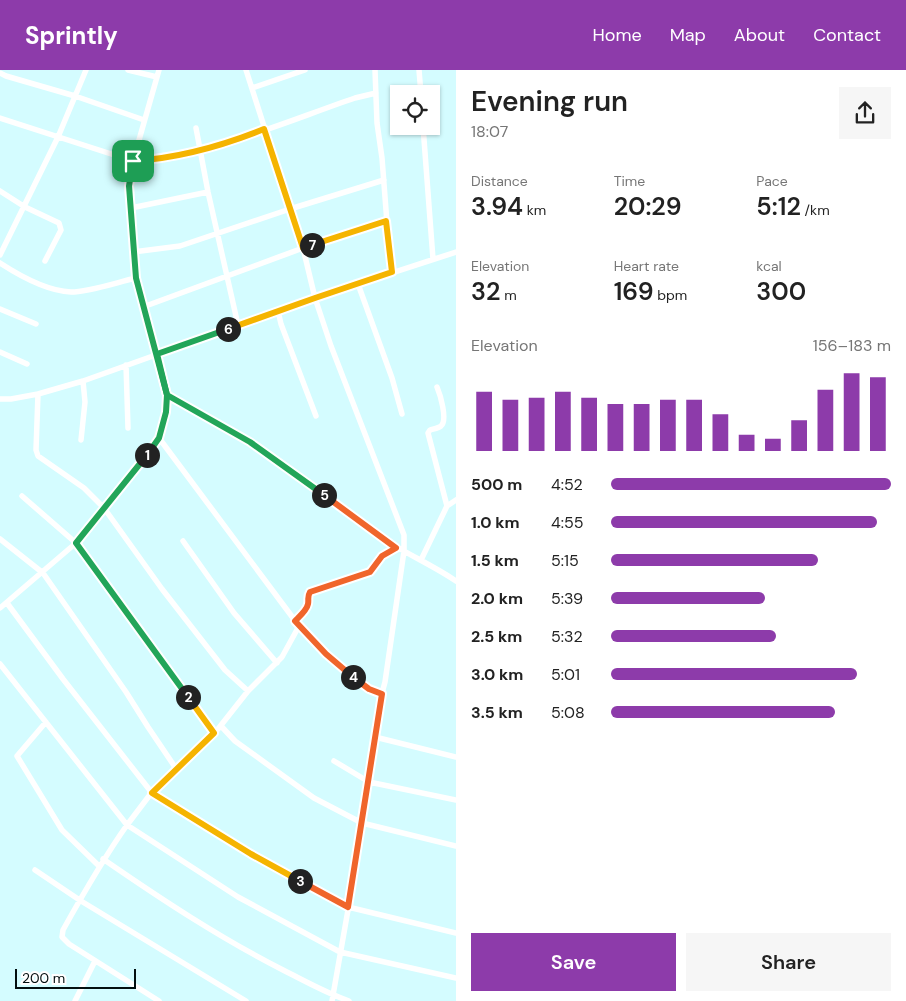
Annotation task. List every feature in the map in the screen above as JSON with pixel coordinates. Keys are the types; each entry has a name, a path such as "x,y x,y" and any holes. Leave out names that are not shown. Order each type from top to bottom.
{"street":[{"path":"0,255 58,137 86,70"},
{"path":"128,70 157,77"},
{"path":"0,608 76,543 159,438 166,412 167,395 136,278 129,186 133,161 159,70"},
{"path":"246,70 303,248 315,298 331,346 404,535 404,551 385,682 332,998"},
{"path":"252,88 305,70"},
{"path":"375,70 377,123 392,272"},
{"path":"420,70 421,85"},
{"path":"0,72 6,76 74,96 144,120"},
{"path":"0,127 2,119 133,161 200,151 231,142 355,98 376,93"},
{"path":"196,128 208,192 238,325"},
{"path":"424,135 433,259"},
{"path":"133,252 180,246 384,180"},
{"path":"0,191 25,207 55,220 61,226 61,230 45,261"},
{"path":"131,208 208,192"},
{"path":"143,307 303,248 386,221"},
{"path":"0,399 11,400 83,381 315,298 456,252"},
{"path":"0,263 16,273 52,288 72,292 136,278"},
{"path":"358,284 392,378 402,414"},
{"path":"0,309 36,324"},
{"path":"278,311 281,324 316,416"},
{"path":"0,352 27,364"},
{"path":"126,365 128,428"},
{"path":"81,440 86,402 83,381"},
{"path":"437,387 443,403 444,422 441,426 430,430 428,434 447,506"},
{"path":"38,394 36,450 38,456 84,488 104,508 162,589 225,670 248,691"},
{"path":"167,395 250,442 396,548 421,560 454,580 456,572"},
{"path":"159,438 297,623 326,654 355,679 369,689 382,694"},
{"path":"22,496 76,543 214,733"},
{"path":"421,560 447,506 456,500"},
{"path":"0,539 43,573 126,692 177,770"},
{"path":"183,541 234,613 277,663"},
{"path":"159,1001 63,940 63,930 103,859 152,793 221,726 248,691 282,657 297,623 307,608 310,592 370,572 382,556 396,548"},
{"path":"7,603 63,679 152,793 251,854 348,907 456,933"},
{"path":"0,664 127,825 238,897 340,952 456,978"},
{"path":"46,722 17,756 67,835 99,866"},
{"path":"221,726 235,741 314,798 362,823 456,846"},
{"path":"375,737 456,757"},
{"path":"334,761 369,782 456,800"},
{"path":"103,859 164,901 246,951 332,998 349,1001"},
{"path":"35,870 80,900 246,1001"},
{"path":"75,1001 95,961"}],"route":[{"path":"133,161 129,186 136,278 167,395 166,412 159,438 76,543 214,733 152,793 251,854 348,907 382,694 363,685 326,654 295,621 307,608 308,594 310,592 370,572 382,556 396,548 250,442 167,395 157,354 392,272 386,221 303,248 264,129 231,142 200,151 133,161"}]}
